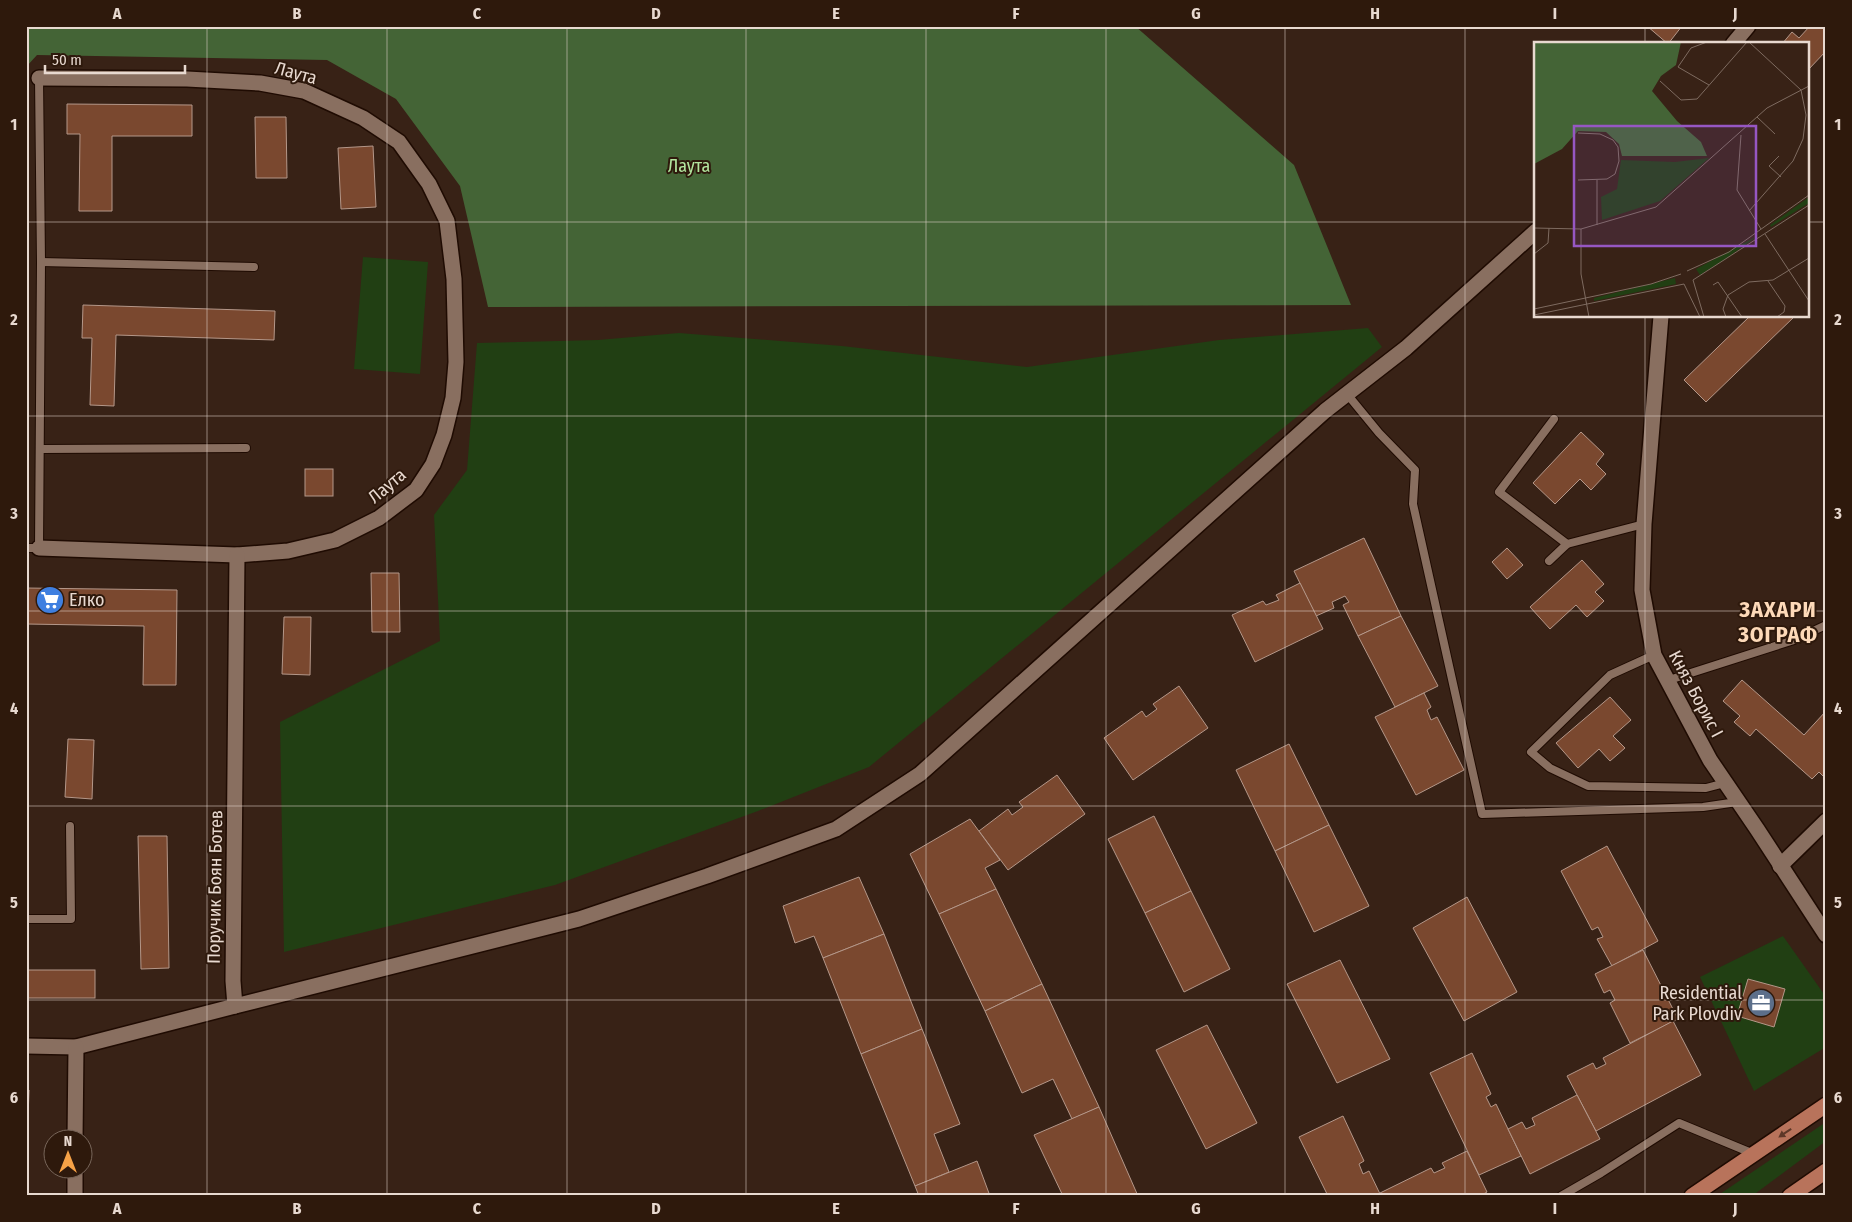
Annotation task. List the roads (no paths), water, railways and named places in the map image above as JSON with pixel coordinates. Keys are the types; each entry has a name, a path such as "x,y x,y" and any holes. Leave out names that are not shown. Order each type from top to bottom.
{"main road":[{"path":"1692,1196 1826,1105"},
{"path":"1790,1196 1826,1171"}],"street":[{"path":"1735,42 1748,26"},
{"name":"Лаута","path":"33,548 237,555 288,551 335,540 379,518 416,490 433,464 444,435 453,398 456,362 454,279 446,221 429,184 399,142 363,118 304,91 260,83 39,78"},
{"path":"26,1046 76,1047 579,918 708,876 836,829 920,774 1318,417 1406,348 1534,233"},
{"name":"Княз Борис I","path":"1661,318 1644,524 1642,590 1654,655 1710,760 1826,935"},
{"name":"Поручик Боян Ботев","path":"235,1006 233,981 237,555"},
{"path":"1780,866 1826,821"},
{"path":"76,1047 76,1130"},
{"path":"75,1180 75,1196"}],"lane":[{"path":"33,548 41,449 39,78"},
{"path":"41,262 254,267"},
{"path":"1346,394 1379,433 1415,470 1413,504 1482,814 1703,807 1737,802"},
{"path":"1554,419 1499,492 1567,544"},
{"path":"41,449 246,448"},
{"path":"1549,561 1567,544 1644,524"},
{"path":"1669,680 1794,640 1826,625"},
{"path":"1654,655 1610,675 1531,752 1550,768 1588,786 1706,788 1725,783"},
{"path":"26,919 71,919 70,826"},
{"path":"1561,1196 1679,1123 1754,1154"}],"place":[{"name":"Елко","path":"50,600"},
{"name":"Residential Park Plovdiv","path":"1761,1003"}],"district":[{"name":"ЗАХАРИ ЗОГРАФ","path":"1778,622"}]}
